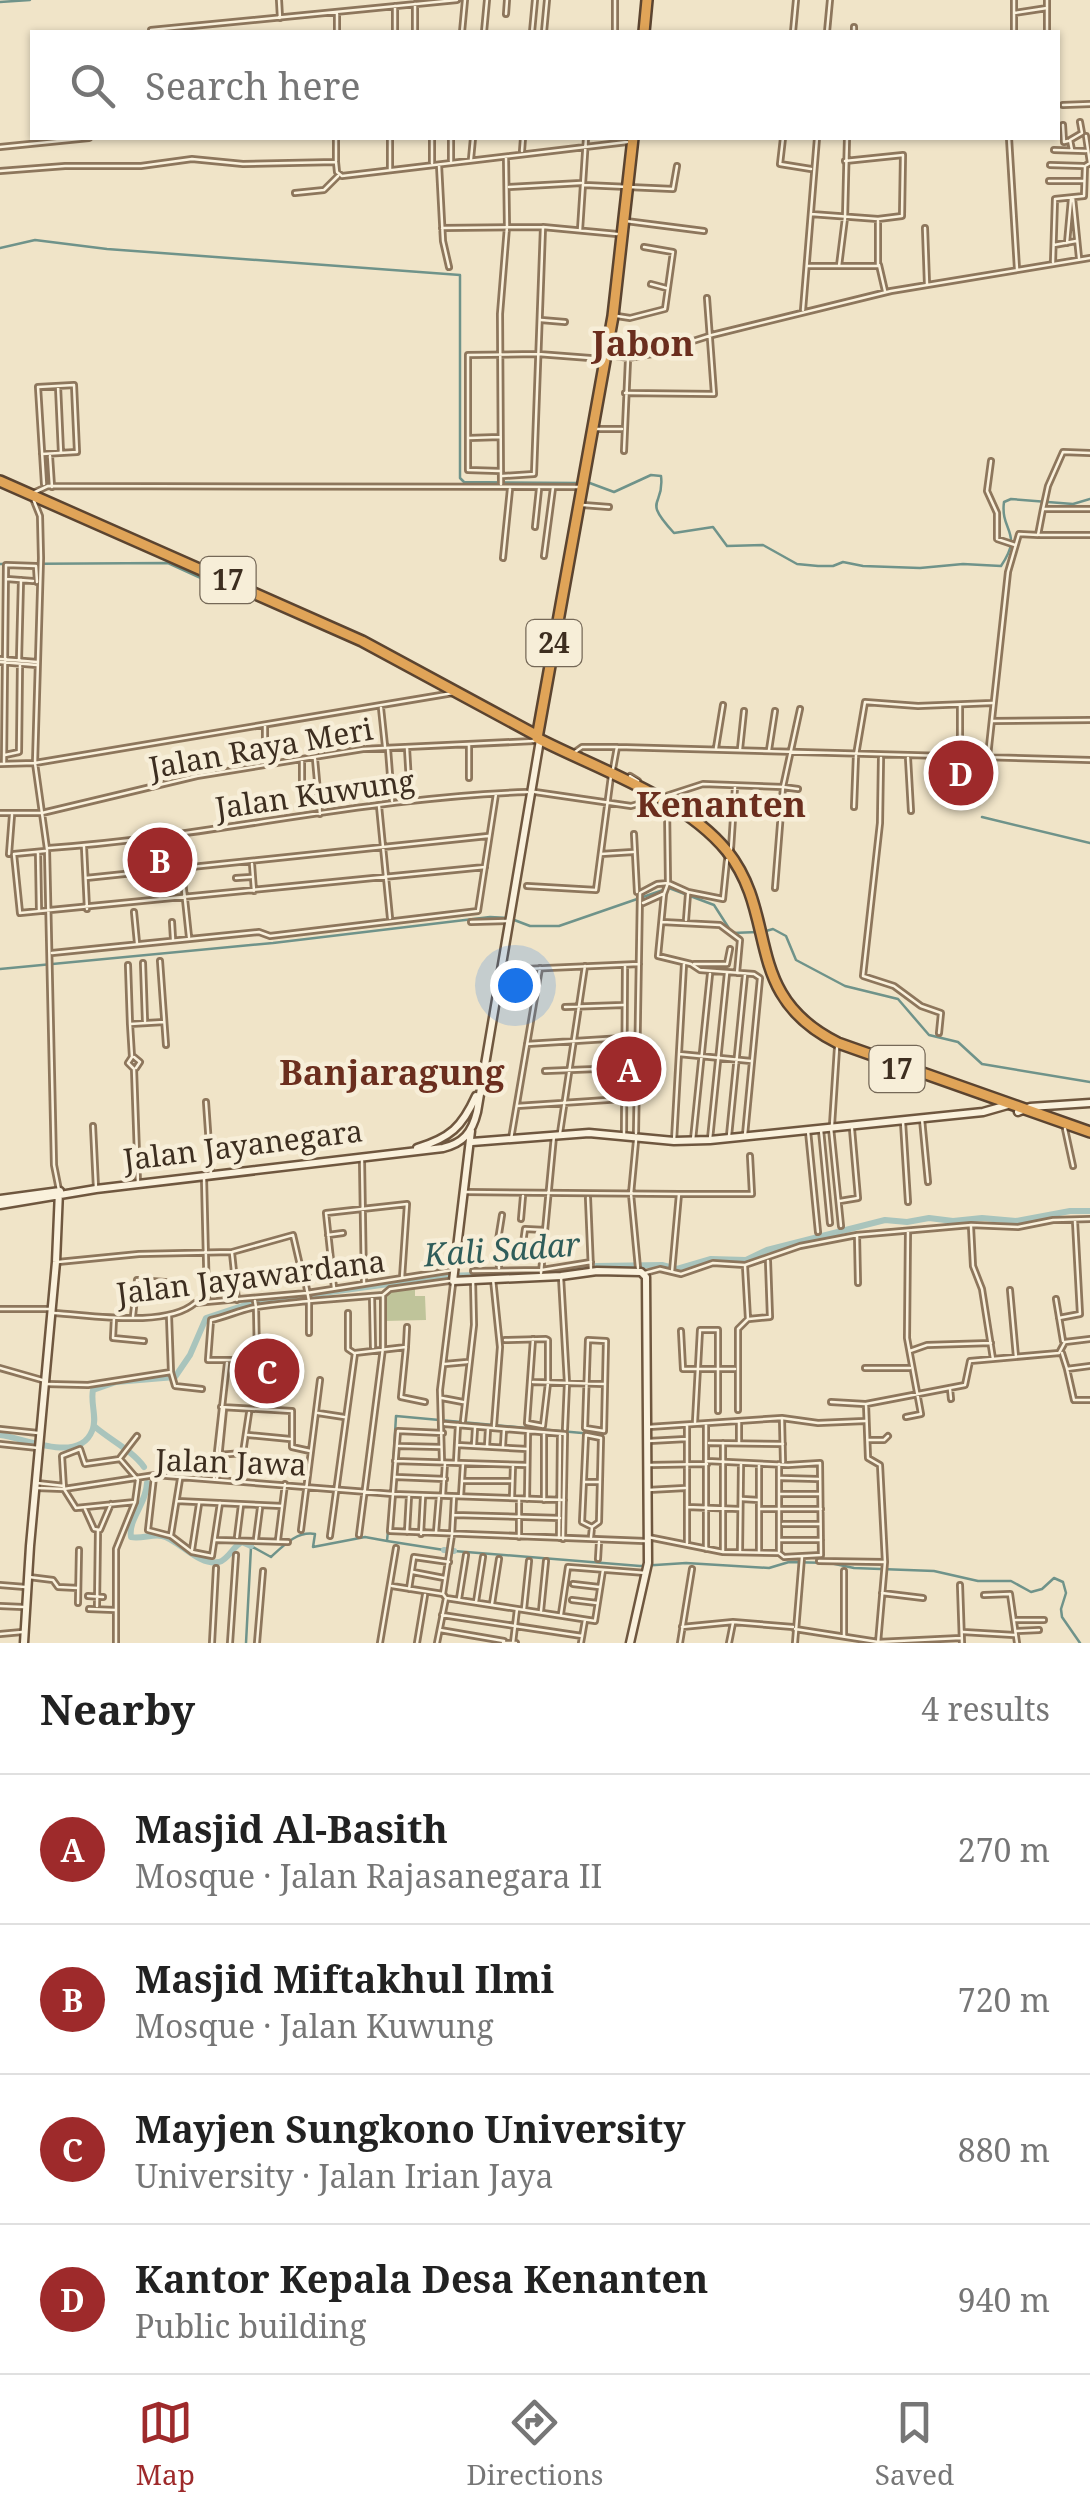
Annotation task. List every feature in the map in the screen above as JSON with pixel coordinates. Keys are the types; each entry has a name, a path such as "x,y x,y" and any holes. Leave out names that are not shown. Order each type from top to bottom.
{"highway":[{"path":"644,30 647,0"},
{"name":"24","path":"537,734 613,316 633,140"},
{"name":"17","path":"0,484 32,493 372,646 662,800 697,823 729,858 755,924 765,972 779,1000 808,1032 837,1048 1090,1135"},
{"name":"17","path":"758,939 782,996 801,1019 823,1035 1065,1129 1090,1135"}],"main road":[{"name":"Jalan Jayanegara","path":"454,1276 473,1126 537,734"},
{"name":"Jalan Jayanegara","path":"411,1150 445,1137 466,1117 479,1091"},
{"name":"Jalan Jayanegara","path":"0,1202 557,1134 693,1141 1090,1103"},
{"path":"461,1143 473,1126 466,1117"},
{"path":"445,1137 444,1143 449,1147"},
{"path":"24,1643 59,1194"},
{"path":"454,1276 561,1276 591,1267 639,1270 647,1427 647,1568 630,1643"}],"street":[{"path":"279,0 280,19"},
{"path":"151,30 456,0"},
{"path":"462,30 465,0"},
{"path":"484,30 488,0"},
{"path":"506,14 508,0"},
{"path":"532,30 535,0"},
{"path":"544,30 547,0"},
{"path":"614,30 615,0"},
{"path":"793,30 796,0"},
{"path":"827,30 830,0"},
{"path":"1014,0 1014,30"},
{"path":"1047,0 1047,30"},
{"path":"415,3 415,30"},
{"path":"394,30 396,5"},
{"path":"1014,13 1048,8"},
{"path":"337,12 337,30"},
{"path":"1063,105 1090,104"},
{"path":"1063,126 1064,142 1082,133 1080,122"},
{"path":"1050,165 1090,163 1086,136"},
{"path":"0,147 69,140"},
{"path":"336,140 338,174"},
{"path":"390,140 390,170"},
{"path":"432,140 432,164"},
{"path":"451,140 451,162"},
{"path":"471,160 472,140"},
{"path":"521,154 522,140"},
{"path":"580,231 586,140"},
{"path":"598,140 598,146"},
{"path":"295,193 324,190 338,174 440,166 633,140"},
{"path":"784,140 780,164 814,172"},
{"path":"803,312 817,140"},
{"path":"839,266 847,140"},
{"path":"1008,140 1017,270"},
{"path":"1070,140 1072,150"},
{"path":"1054,150 1088,151"},
{"path":"810,214 878,219 902,215 903,155 846,165"},
{"path":"501,480 500,314 507,227 506,158"},
{"path":"0,171 141,166 192,160 243,164 336,162"},
{"path":"440,166 442,228 449,267"},
{"path":"508,187 584,184 673,190 677,166"},
{"path":"1052,264 1055,199 1083,197 1085,166"},
{"path":"1049,181 1084,182"},
{"path":"1072,198 1079,260"},
{"path":"1067,243 1072,198"},
{"path":"878,219 878,264 885,292"},
{"path":"625,221 704,231"},
{"path":"442,228 543,227 623,235"},
{"path":"32,493 52,486 501,480 534,474 543,227"},
{"path":"925,228 927,286"},
{"path":"1052,245 1077,241"},
{"path":"613,316 630,318 663,312 673,251 644,247"},
{"path":"581,484 510,488 501,480 468,470 468,356 501,353 628,358 885,292 1090,258"},
{"path":"807,266 878,264"},
{"path":"651,284 668,288"},
{"path":"625,394 714,394 707,298"},
{"path":"538,320 564,322"},
{"path":"624,451 628,358"},
{"path":"58,385 61,454"},
{"path":"42,454 77,452 75,386 38,387 44,488"},
{"path":"591,429 624,428"},
{"path":"468,438 500,437"},
{"path":"1038,535 1043,504 1063,452 1090,452"},
{"path":"50,454 52,486"},
{"path":"990,461 987,491 998,513 998,539 1013,544"},
{"path":"0,484 32,499 40,516 35,762 47,850 54,1165 59,1194"},
{"path":"504,558 510,488"},
{"path":"535,527 540,488"},
{"path":"544,556 553,488"},
{"path":"1043,504 1090,508"},
{"path":"577,505 609,507"},
{"path":"988,758 1013,544 1020,533 1090,535"},
{"path":"38,582 35,566 6,566 2,764 265,726 459,692"},
{"path":"6,579 38,582"},
{"path":"3,755 19,752 21,580"},
{"path":"2,661 37,664"},
{"path":"854,806 856,755 866,701 908,706 992,703"},
{"path":"960,702 960,758"},
{"path":"716,750 723,705"},
{"path":"381,708 392,803"},
{"path":"775,888 783,787 800,709"},
{"path":"739,750 744,710"},
{"path":"769,752 775,711"},
{"path":"990,721 1090,720"},
{"path":"265,726 266,765"},
{"name":"Jalan Raya Meri","path":"0,813 42,813 190,777 314,757 537,734"},
{"path":"468,743 469,778"},
{"path":"407,746 410,801"},
{"path":"578,755 582,746 1090,760"},
{"path":"528,886 594,891 617,747"},
{"path":"881,756 880,823 862,976 894,986 923,1008 940,1012 939,1033"},
{"path":"908,756 911,811"},
{"path":"314,757 320,814"},
{"path":"302,759 302,802 312,802"},
{"path":"630,776 662,800 666,888 658,956 710,971 756,975 760,981 745,1136"},
{"name":"Jalan Kuwung","path":"0,855 496,793 530,792 634,806 662,800 694,785 798,789"},
{"path":"723,907 735,785"},
{"path":"478,920 496,793"},
{"path":"379,806 390,920"},
{"path":"12,813 11,854 19,913 484,867"},
{"path":"634,834 636,890 641,898 636,1136 631,1194 639,1270 672,1269 684,1273 713,1263 745,1265 800,1246 908,1229 1011,1227 1090,1218"},
{"path":"86,878 490,835"},
{"path":"84,846 87,909"},
{"path":"38,852 39,912"},
{"path":"599,854 635,852"},
{"path":"252,864 254,892"},
{"path":"182,868 189,939"},
{"path":"236,878 253,876"},
{"path":"641,898 657,884 688,895 723,899"},
{"path":"641,898 666,888"},
{"path":"686,924 688,895"},
{"path":"134,912 137,944"},
{"path":"50,956 174,940 258,932 270,936 478,912"},
{"path":"471,922 508,918"},
{"path":"172,922 174,940"},
{"path":"660,922 720,925 740,940 737,973"},
{"path":"692,964 727,964 730,949"},
{"path":"160,961 166,1045"},
{"path":"674,1141 684,962"},
{"path":"143,964 145,1023"},
{"path":"500,970 640,964"},
{"path":"128,965 132,1057 128,1064 134,1068"},
{"path":"624,1135 625,965"},
{"path":"541,1273 547,1194 585,966"},
{"path":"511,1139 540,968"},
{"path":"693,1141 710,971"},
{"path":"710,1140 728,972"},
{"path":"728,1138 745,973"},
{"path":"565,1008 624,1004"},
{"path":"130,1024 164,1022"},
{"path":"527,1044 624,1038"},
{"path":"837,1048 831,1127 841,1226"},
{"path":"679,1054 752,1061"},
{"path":"132,1057 140,1062 134,1068 138,1184"},
{"path":"545,1071 624,1068"},
{"path":"516,1106 623,1099"},
{"path":"206,1102 207,1303"},
{"path":"922,1119 928,1182"},
{"path":"902,1121 908,1202"},
{"path":"839,1201 858,1198 852,1125"},
{"path":"93,1126 96,1190"},
{"path":"821,1128 830,1224"},
{"path":"1065,1129 1073,1166"},
{"path":"807,1130 818,1232"},
{"path":"362,1156 364,1284"},
{"path":"465,1192 750,1195 750,1156"},
{"path":"521,1219 523,1194"},
{"path":"672,1269 679,1194"},
{"path":"456,1462 474,1325 473,1275 499,1270 541,1273 591,1267 588,1195"},
{"path":"334,1289 324,1214 408,1204 402,1279"},
{"path":"499,1270 502,1216"},
{"path":"1060,1318 1080,1314 1075,1220"},
{"path":"971,1225 973,1266 993,1360"},
{"path":"906,1418 920,1415 909,1351 908,1229"},
{"path":"521,1257 525,1230 544,1230"},
{"path":"327,1235 343,1232"},
{"path":"56,1262 139,1254 232,1252 293,1235 308,1297 309,1333"},
{"path":"856,1236 858,1283"},
{"path":"232,1252 237,1302"},
{"path":"738,1410 738,1329 748,1319 769,1318 768,1259"},
{"path":"745,1265 748,1319"},
{"path":"235,1283 331,1270"},
{"path":"256,1303 256,1359 207,1358 211,1320 256,1303 383,1295 390,1289 454,1276 440,1398 445,1479 436,1534"},
{"name":"Jalan Jayawardana","path":"308,1297 364,1284 454,1276"},
{"path":"561,1276 566,1384 561,1539"},
{"path":"487,1447 500,1347 492,1278"},
{"path":"133,1318 137,1280 164,1282"},
{"path":"1010,1290 1016,1358"},
{"path":"359,1535 383,1348 383,1295"},
{"path":"372,1296 373,1349"},
{"path":"1056,1299 1062,1352 1074,1400 1090,1400"},
{"name":"Jalan Jayawardana","path":"0,1310 133,1318 186,1312 192,1304 256,1303"},
{"path":"348,1313 348,1350 355,1353 406,1347"},
{"path":"170,1314 175,1386 202,1390"},
{"path":"114,1316 114,1338 144,1340"},
{"path":"407,1328 401,1397 425,1402"},
{"path":"695,1424 698,1330 716,1328 718,1411"},
{"path":"682,1330 682,1369 736,1369"},
{"path":"505,1340 534,1339 548,1340 545,1425 534,1426 527,1423 534,1339"},
{"path":"1063,1343 1090,1339"},
{"path":"606,1341 604,1430 585,1428 588,1384 588,1342 606,1341"},
{"path":"909,1351 927,1346 992,1343"},
{"path":"831,1402 866,1404 950,1388 967,1384 969,1361 1062,1352"},
{"path":"330,1536 355,1353"},
{"path":"215,1479 227,1361"},
{"path":"444,1364 468,1362"},
{"path":"1066,1369 1090,1366"},
{"path":"0,1368 45,1383 88,1385 172,1375"},
{"path":"865,1368 912,1368"},
{"path":"302,1530 320,1380"},
{"path":"530,1382 606,1384"},
{"path":"950,1388 950,1399"},
{"path":"440,1398 465,1402"},
{"path":"866,1404 868,1459 880,1464 884,1566 878,1643"},
{"path":"222,1408 292,1411 293,1448 312,1452"},
{"path":"218,1455 242,1454 249,1411"},
{"path":"316,1413 346,1417"},
{"path":"647,1427 782,1418 818,1423 865,1421"},
{"path":"779,1553 782,1418"},
{"path":"739,1420 739,1444"},
{"path":"444,1422 564,1432"},
{"path":"706,1422 706,1549"},
{"path":"687,1424 688,1545"},
{"path":"474,1446 475,1425"},
{"path":"0,1429 40,1434"},
{"path":"503,1448 504,1429"},
{"path":"443,1432 398,1431 390,1530 519,1538 647,1539 723,1552 779,1553 784,1558 802,1561 884,1566"},
{"path":"526,1499 528,1431"},
{"path":"544,1432 544,1500"},
{"path":"246,1435 291,1439"},
{"path":"134,1502 76,1508 65,1487 62,1455 81,1450 86,1464 120,1459 137,1436"},
{"path":"586,1436 600,1437 598,1523 592,1527 582,1522 586,1436"},
{"path":"866,1440 884,1440 888,1436"},
{"path":"647,1441 687,1439"},
{"path":"706,1443 783,1444"},
{"path":"723,1443 723,1552"},
{"path":"0,1444 38,1447"},
{"path":"457,1445 527,1449"},
{"path":"397,1446 443,1446"},
{"path":"116,1643 118,1544 140,1479 120,1459"},
{"path":"395,1461 527,1465"},
{"path":"740,1552 741,1462"},
{"path":"759,1462 759,1553"},
{"path":"648,1465 817,1462 821,1479 819,1561"},
{"path":"461,1497 463,1463"},
{"path":"512,1498 514,1464"},
{"path":"154,1475 148,1528 171,1536 192,1552 212,1556 220,1503"},
{"name":"Jalan Jawa","path":"35,1486 65,1487 154,1475 423,1496 562,1500"},
{"path":"394,1476 445,1479"},
{"path":"171,1536 180,1478"},
{"path":"779,1478 821,1479"},
{"path":"462,1481 512,1480"},
{"path":"583,1482 600,1482"},
{"path":"278,1541 285,1484"},
{"path":"647,1490 686,1488"},
{"path":"779,1494 821,1494"},
{"path":"407,1532 409,1495"},
{"path":"422,1534 423,1496"},
{"path":"437,1643 451,1550 454,1497"},
{"path":"519,1538 520,1498"},
{"path":"740,1499 760,1500"},
{"path":"177,1500 282,1506"},
{"path":"561,1539 562,1500"},
{"path":"192,1552 199,1502"},
{"path":"98,1530 104,1527 112,1504"},
{"path":"236,1540 241,1504"},
{"path":"256,1541 261,1505"},
{"path":"687,1507 740,1509"},
{"path":"84,1508 98,1530"},
{"path":"759,1509 821,1510"},
{"path":"453,1515 560,1518"},
{"path":"779,1524 821,1524"},
{"path":"591,1540 592,1527"},
{"path":"97,1606 98,1530"},
{"path":"215,1540 288,1542"},
{"path":"598,1559 599,1540"},
{"path":"779,1540 821,1540"},
{"path":"380,1643 396,1548"},
{"path":"78,1603 79,1550"},
{"path":"230,1643 236,1555"},
{"path":"458,1600 466,1555"},
{"path":"409,1589 415,1556 448,1562"},
{"path":"476,1603 482,1557"},
{"path":"492,1605 499,1559"},
{"path":"524,1610 529,1561"},
{"path":"541,1613 546,1561"},
{"path":"795,1643 802,1561"},
{"path":"560,1616 567,1567 647,1568"},
{"path":"212,1643 216,1568"},
{"path":"680,1643 692,1569"},
{"path":"258,1643 263,1570"},
{"path":"390,1586 596,1621 603,1570"},
{"path":"844,1571 844,1638"},
{"path":"411,1572 446,1578"},
{"path":"27,1577 53,1580 58,1587 78,1588"},
{"path":"0,1584 26,1587"},
{"path":"573,1584 601,1588"},
{"path":"682,1627 734,1622 878,1643 962,1640 960,1585"},
{"path":"416,1643 425,1592"},
{"path":"880,1593 922,1598"},
{"path":"984,1595 1010,1594 1017,1643"},
{"path":"88,1596 103,1596"},
{"path":"572,1600 598,1604"},
{"path":"0,1606 25,1607"},
{"path":"89,1609 116,1610"},
{"path":"439,1630 514,1643 518,1609"},
{"path":"442,1615 582,1636"},
{"path":"581,1643 585,1619"},
{"path":"1014,1620 1044,1620"},
{"path":"730,1643 734,1622"},
{"path":"962,1632 1039,1630"},
{"path":"0,1634 24,1632"}],"green space":[{"path":"415,1287 415,1296 425,1296 426,1320 384,1321 384,1296 390,1291"}],"waterway":[{"path":"0,2 30,0"},
{"path":"0,248 35,240 107,249 460,275 460,478 464,482 580,483"},
{"path":"587,482 614,492 651,475 661,476 656,508 674,533 713,527 727,546 763,545 797,564 818,566 843,562 920,568 1001,566 1011,546 1004,502 1011,499 1073,504 1090,499"},
{"path":"0,564 168,563 203,579"},
{"path":"982,817 1090,843"},
{"path":"0,969 490,917 509,918 530,926 559,926 669,888 714,905 732,933 758,932"},
{"path":"766,931 773,929 786,936 796,960 845,986 898,999 929,1035 958,1042 982,1064 1090,1082"},
{"name":"Kali Sadar","path":"0,1435 64,1448 76,1446 85,1441 94,1426 93,1390 116,1382 175,1377 190,1355 206,1318 251,1303 447,1276 596,1266 662,1265 677,1269 711,1259 746,1260 767,1250 885,1220 1016,1221 1090,1211"},
{"path":"391,1502 396,1416 582,1433"},
{"path":"94,1426 144,1467"},
{"path":"147,1483 131,1537 162,1536 211,1562 219,1562 242,1542 251,1546"},
{"path":"251,1546 271,1557 291,1540 308,1534 315,1534 313,1547 365,1537 387,1541 390,1510"},
{"path":"387,1541 444,1550"},
{"path":"246,1643 251,1547"},
{"path":"444,1550 454,1551"},
{"path":"454,1551 640,1566 686,1563 769,1568 789,1562 830,1563 854,1568 934,1571 978,1581 1011,1581 1031,1592 1042,1589 1054,1578 1063,1582 1066,1593 1062,1617 1080,1643"}],"place":[{"name":"Kantor Kepala Desa Kenanten","path":"961,773"},
{"name":"Masjid Miftakhul Ilmi","path":"160,860"},
{"name":"Masjid Al-Basith","path":"629,1069"},
{"name":"Mayjen Sungkono University","path":"267,1371"}],"district":[{"name":"Jabon","path":"643,344"},
{"name":"Kenanten","path":"721,805"},
{"name":"Banjaragung","path":"392,1073"}]}
